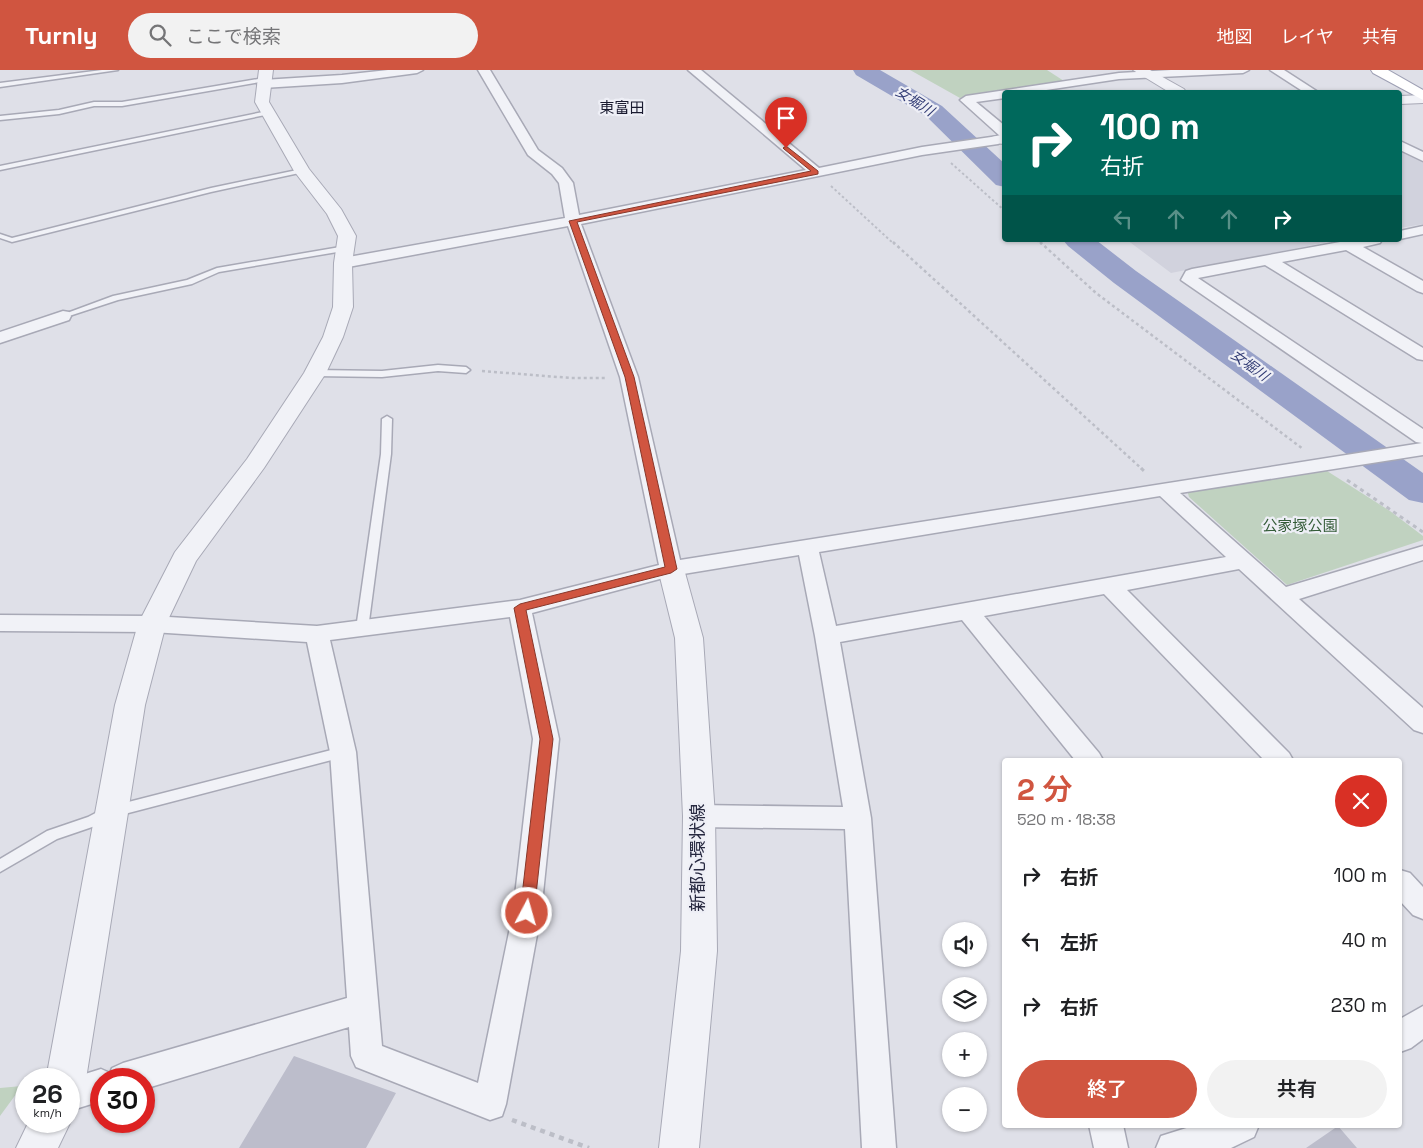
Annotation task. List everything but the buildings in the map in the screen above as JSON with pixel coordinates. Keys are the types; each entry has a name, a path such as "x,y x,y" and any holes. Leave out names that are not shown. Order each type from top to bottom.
{"main road":[{"path":"1378,70 1423,98"}],"street":[{"path":"68,1068 110,812 130,705 152,624 184,558 256,463 315,373 333,337 342,307 347,236 343,227 302,171 262,102 264,78 342,79 417,70"},
{"path":"484,70 533,152 557,171 566,183 572,221 629,377 671,569"},
{"path":"694,70 816,172"},
{"path":"1027,90 1144,72 1243,70"},
{"path":"1276,70 1309,90"},
{"path":"1144,72 1176,90"},
{"path":"1059,74 1074,83"},
{"path":"1002,94 966,100 1002,136"},
{"path":"1402,100 1423,98"},
{"path":"345,256 572,221 1002,137"},
{"path":"1402,146 1423,157"},
{"path":"1402,235 1423,230"},
{"path":"1365,242 1192,274 1189,280 1421,445"},
{"path":"1350,245 1423,288"},
{"path":"1268,260 1423,355"},
{"path":"0,338 63,316"},
{"path":"0,623 152,624 317,634 520,608 671,569 1327,464 1421,445"},
{"path":"1164,489 1423,723"},
{"path":"808,548 827,636 858,818 879,1148"},
{"path":"1283,596 1423,553"},
{"path":"827,636 1244,561"},
{"name":"新都心環状線","path":"671,569 689,638 699,816 699,951 679,1148"},
{"path":"1110,585 1278,758"},
{"path":"317,634 343,752 367,1056 490,1104 527,913 546,739 520,608"},
{"path":"967,611 1088,758"},
{"path":"699,816 858,818"},
{"path":"1402,884 1423,906"},
{"path":"155,1070 363,1008"},
{"path":"1402,1036 1423,1021"},
{"path":"1107,1128 1111,1148"},
{"path":"36,1148 44,1133"},
{"path":"1173,1148 1236,1135"}],"lane":[{"path":"0,84 115,70"},
{"path":"0,118 59,112 94,104 122,104 264,78"},
{"path":"0,168 268,113"},
{"path":"0,236 12,240 211,190 302,171"},
{"path":"63,316 116,298 189,282 217,270 345,256"},
{"path":"315,373 382,374 438,368 466,370"},
{"path":"362,628 386,454 387,419"},
{"path":"0,866 52,835 93,821 110,812 343,752"}],"path":[{"path":"936,149 1002,208"},
{"path":"816,172 1164,489"},
{"path":"1039,242 1096,293 1327,464 1423,532"},
{"path":"466,370 570,378 629,377"},
{"path":"490,1104 505,1117 589,1148"}],"shaded area":[{"path":"1402,150 1423,161 1423,224 1402,228"},
{"path":"1130,242 1328,242 1171,273"}],"green space":[{"path":"910,70 1047,70 1064,81 1002,90 960,98"},
{"name":"公家塚公園","path":"1327,471 1390,511 1423,536 1423,540 1287,585 1189,497 1187,490"},
{"path":"15,1087 15,1096 0,1116 0,1088"}],"waterway":[{"name":"女堀川","path":"864,70 934,111 1002,176"},
{"name":"女堀川","path":"1081,242 1125,277 1423,491"}],"district":[{"name":"東富田","path":"622,108"}],"route":[{"path":"527,913 546,739 520,608 671,569 629,377 572,221 816,172 786,148"}]}
